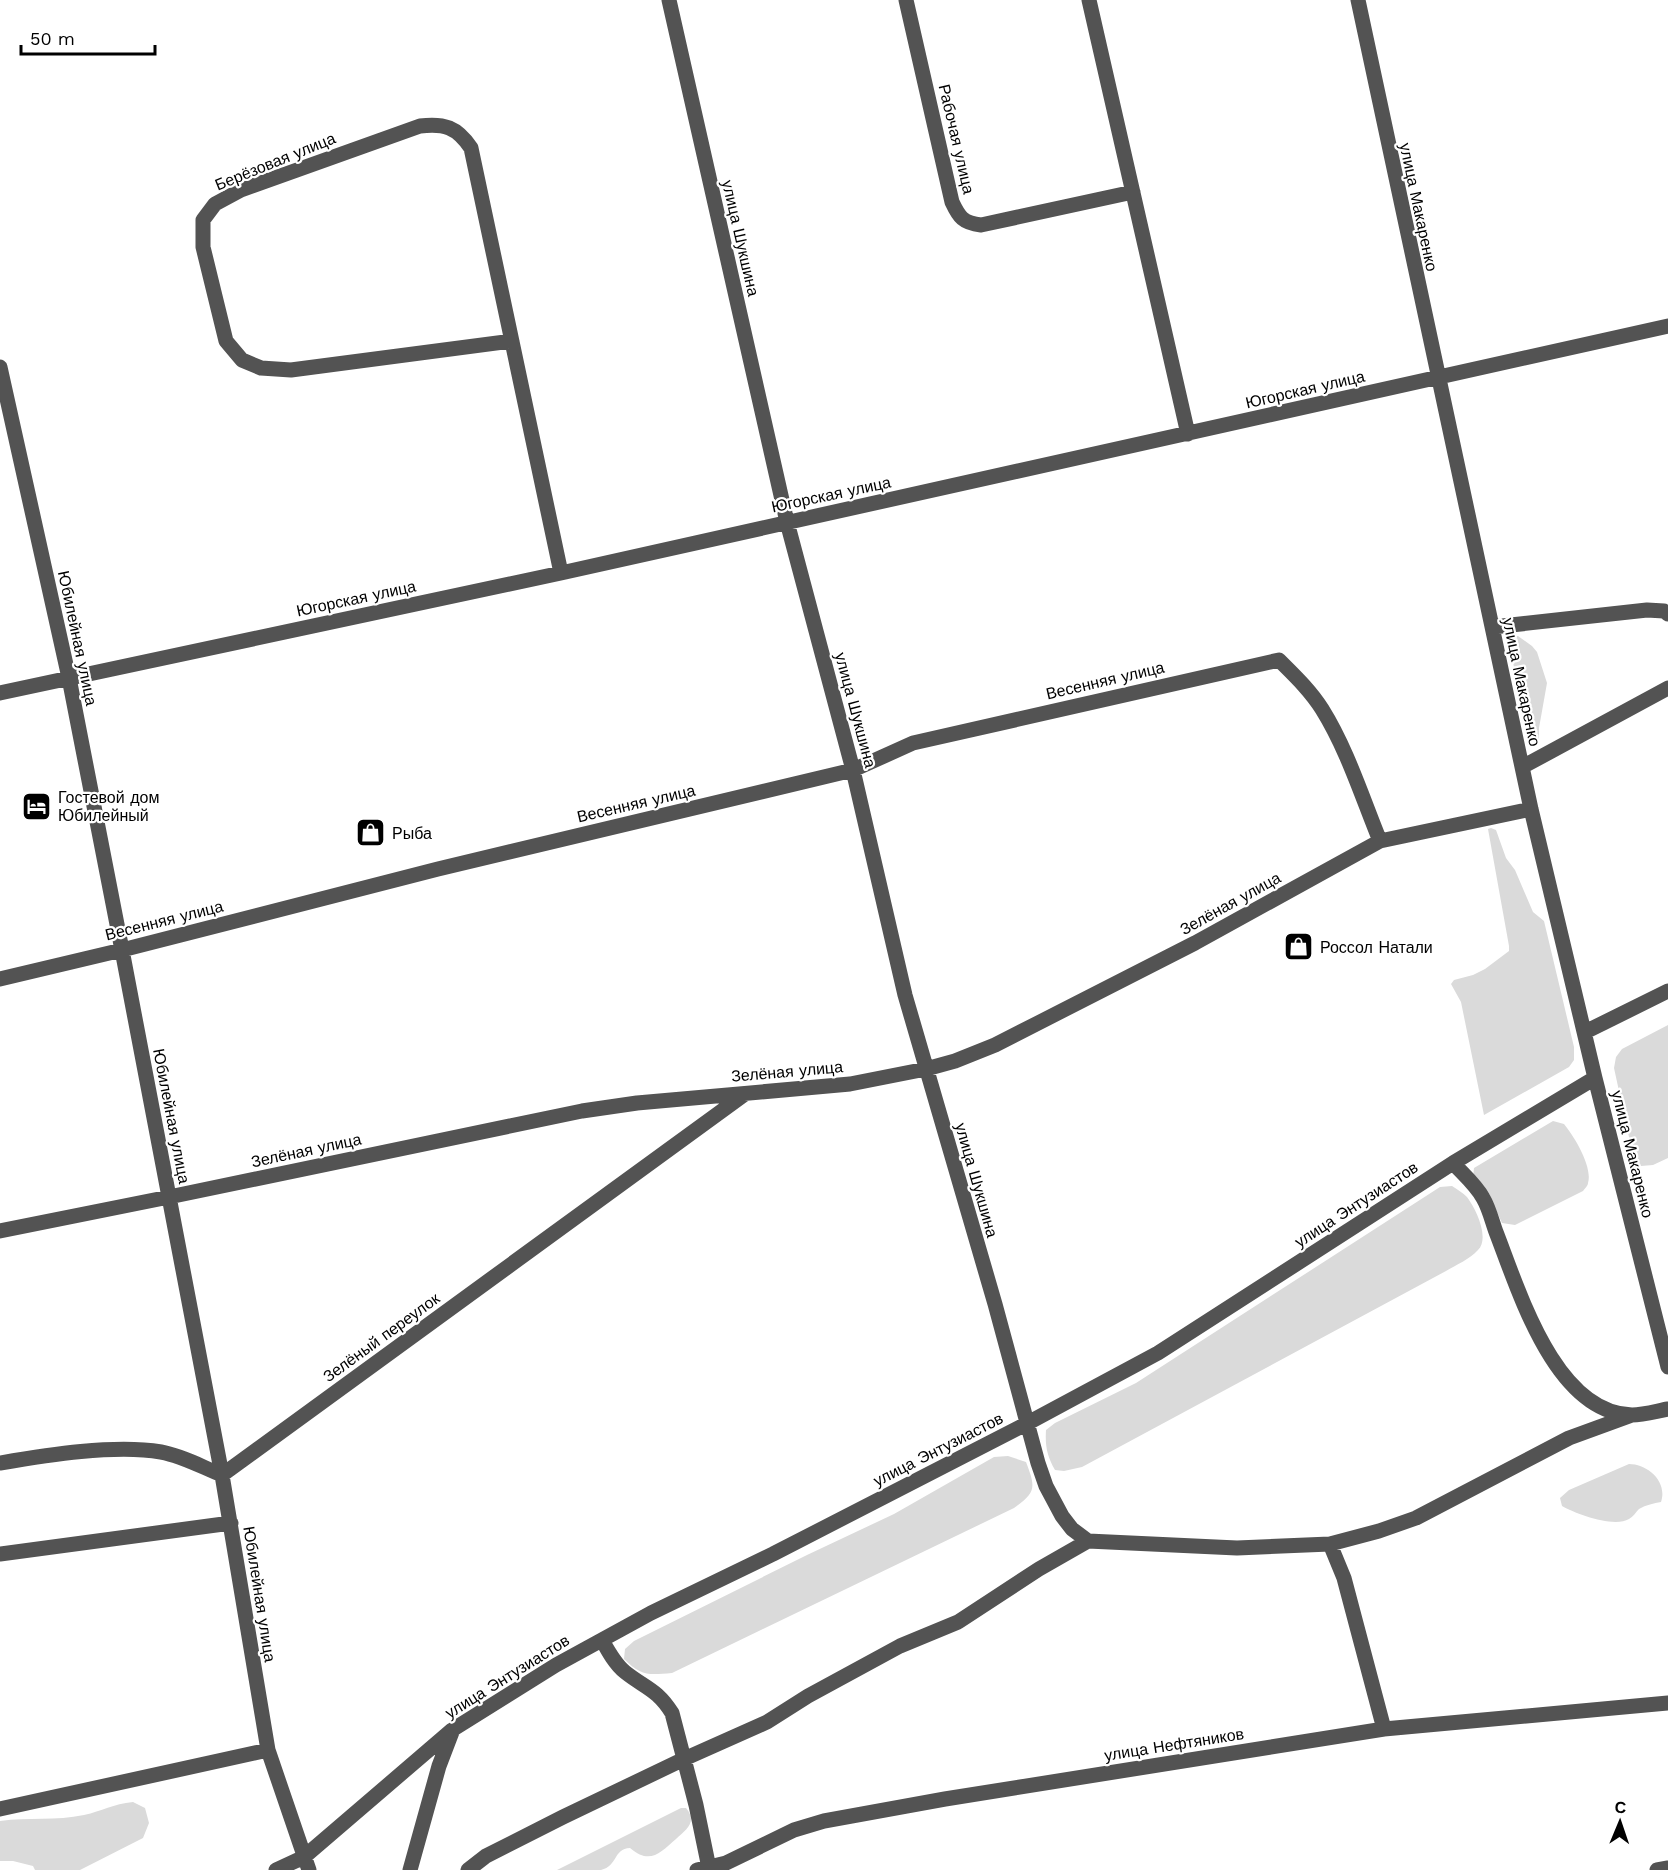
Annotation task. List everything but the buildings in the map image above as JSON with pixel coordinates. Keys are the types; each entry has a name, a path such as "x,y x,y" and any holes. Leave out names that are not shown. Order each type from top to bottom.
{"street":[{"name":"улица Шукшина","path":"669,0 787,522 853,770 905,995 995,1304 1026,1424 1046,1486 1062,1516 1072,1529 1088,1540"},
{"name":"Рабочая улица","path":"906,0 952,202 958,215 969,224 981,225 1133,192"},
{"path":"1089,0 1188,434"},
{"name":"улица Макаренко","path":"1358,0 1531,809 1595,1078 1668,1367"},
{"name":"Берёзовая улица","path":"512,341 291,370 261,368 242,360 226,341 203,247 204,220 215,204 241,190 420,126 433,124 454,130 463,136 471,148 512,341 561,573"},
{"name":"Югорская улица","path":"0,693 561,573 1668,326"},
{"name":"Юбилейная улица","path":"0,367 69,678 122,950 231,1523 268,1750 306,1863"},
{"path":"1493,627 1647,610 1664,611 1668,614"},
{"name":"Весенняя улица","path":"0,978 122,950 438,869 853,770 912,742 1279,660 1304,685 1337,735 1380,841"},
{"path":"1522,767 1668,688"},
{"name":"Зелёная улица","path":"0,1231 582,1111 637,1103 850,1084 927,1070 1006,1040 1195,943 1380,841 1531,809"},
{"path":"1585,1032 1668,991"},
{"name":"улица Энтузиастов","path":"276,1870 306,1863 452,1731 556,1665 651,1613 744,1569 1026,1424 1158,1353 1453,1163 1595,1078"},
{"name":"Зелёный переулок","path":"222,1475 745,1094"},
{"path":"1453,1163 1483,1197 1524,1304 1552,1358 1578,1390 1594,1403 1609,1410 1632,1415"},
{"path":"468,1870 486,1856 684,1759 767,1722 808,1696 900,1646 958,1622 1038,1569 1088,1540 1237,1548 1330,1544 1416,1518 1569,1438 1632,1415 1668,1409"},
{"path":"0,1463 51,1455 134,1449 174,1455 222,1475"},
{"path":"0,1554 231,1523"},
{"path":"1330,1544 1344,1578 1384,1728"},
{"path":"602,1640 624,1671 653,1690 664,1700 672,1713 684,1759 703,1869"},
{"name":"улица Нефтяников","path":"703,1869 726,1863 794,1830 824,1821 957,1797 1384,1728 1668,1703"},
{"path":"410,1870 439,1766 452,1731"},
{"path":"0,1809 268,1750"},
{"path":"1657,1870 1668,1868"}],"shaded area":[{"path":"1518,636 1537,652 1547,683 1539,740 1536,742 1525,728 1511,651 1512,637"},
{"path":"1488,829 1496,830 1506,858 1515,870 1533,912 1544,921 1574,1047 1574,1060 1569,1067 1484,1115 1461,1002 1451,984 1454,980 1485,969 1509,951"},
{"path":"1668,1025 1668,1158 1653,1165 1641,1166 1634,1160 1614,1068 1616,1057 1622,1049"},
{"path":"1553,1121 1564,1124 1573,1136 1588,1169 1588,1185 1583,1191 1515,1225 1502,1223 1496,1210 1473,1177 1474,1168"},
{"path":"1452,1186 1467,1197 1482,1231 1481,1245 1471,1256 1082,1467 1064,1471 1055,1470 1048,1455 1046,1430 1055,1423 1136,1383 1440,1187"},
{"path":"1008,1456 1026,1462 1032,1484 1027,1498 1014,1508 672,1673 645,1673 635,1669 624,1659 625,1649 634,1641 894,1514 994,1457"},
{"path":"1629,1464 1643,1467 1654,1475 1661,1487 1661,1502 1639,1509 1629,1519 1614,1522 1585,1516 1562,1506 1560,1498 1569,1490"},
{"path":"133,1802 145,1808 149,1823 143,1838 80,1870 35,1870 33,1866 13,1861 0,1861 0,1821 74,1817"},
{"path":"681,1808 686,1808 691,1822 670,1844 654,1855 643,1856 630,1848 621,1851 610,1865 601,1870 557,1870"}],"place":[{"name":"Гостевой дом Юбилейный","path":"37,806"},
{"name":"Рыба","path":"371,833"},
{"name":"Россол Натали","path":"1299,947"}]}
